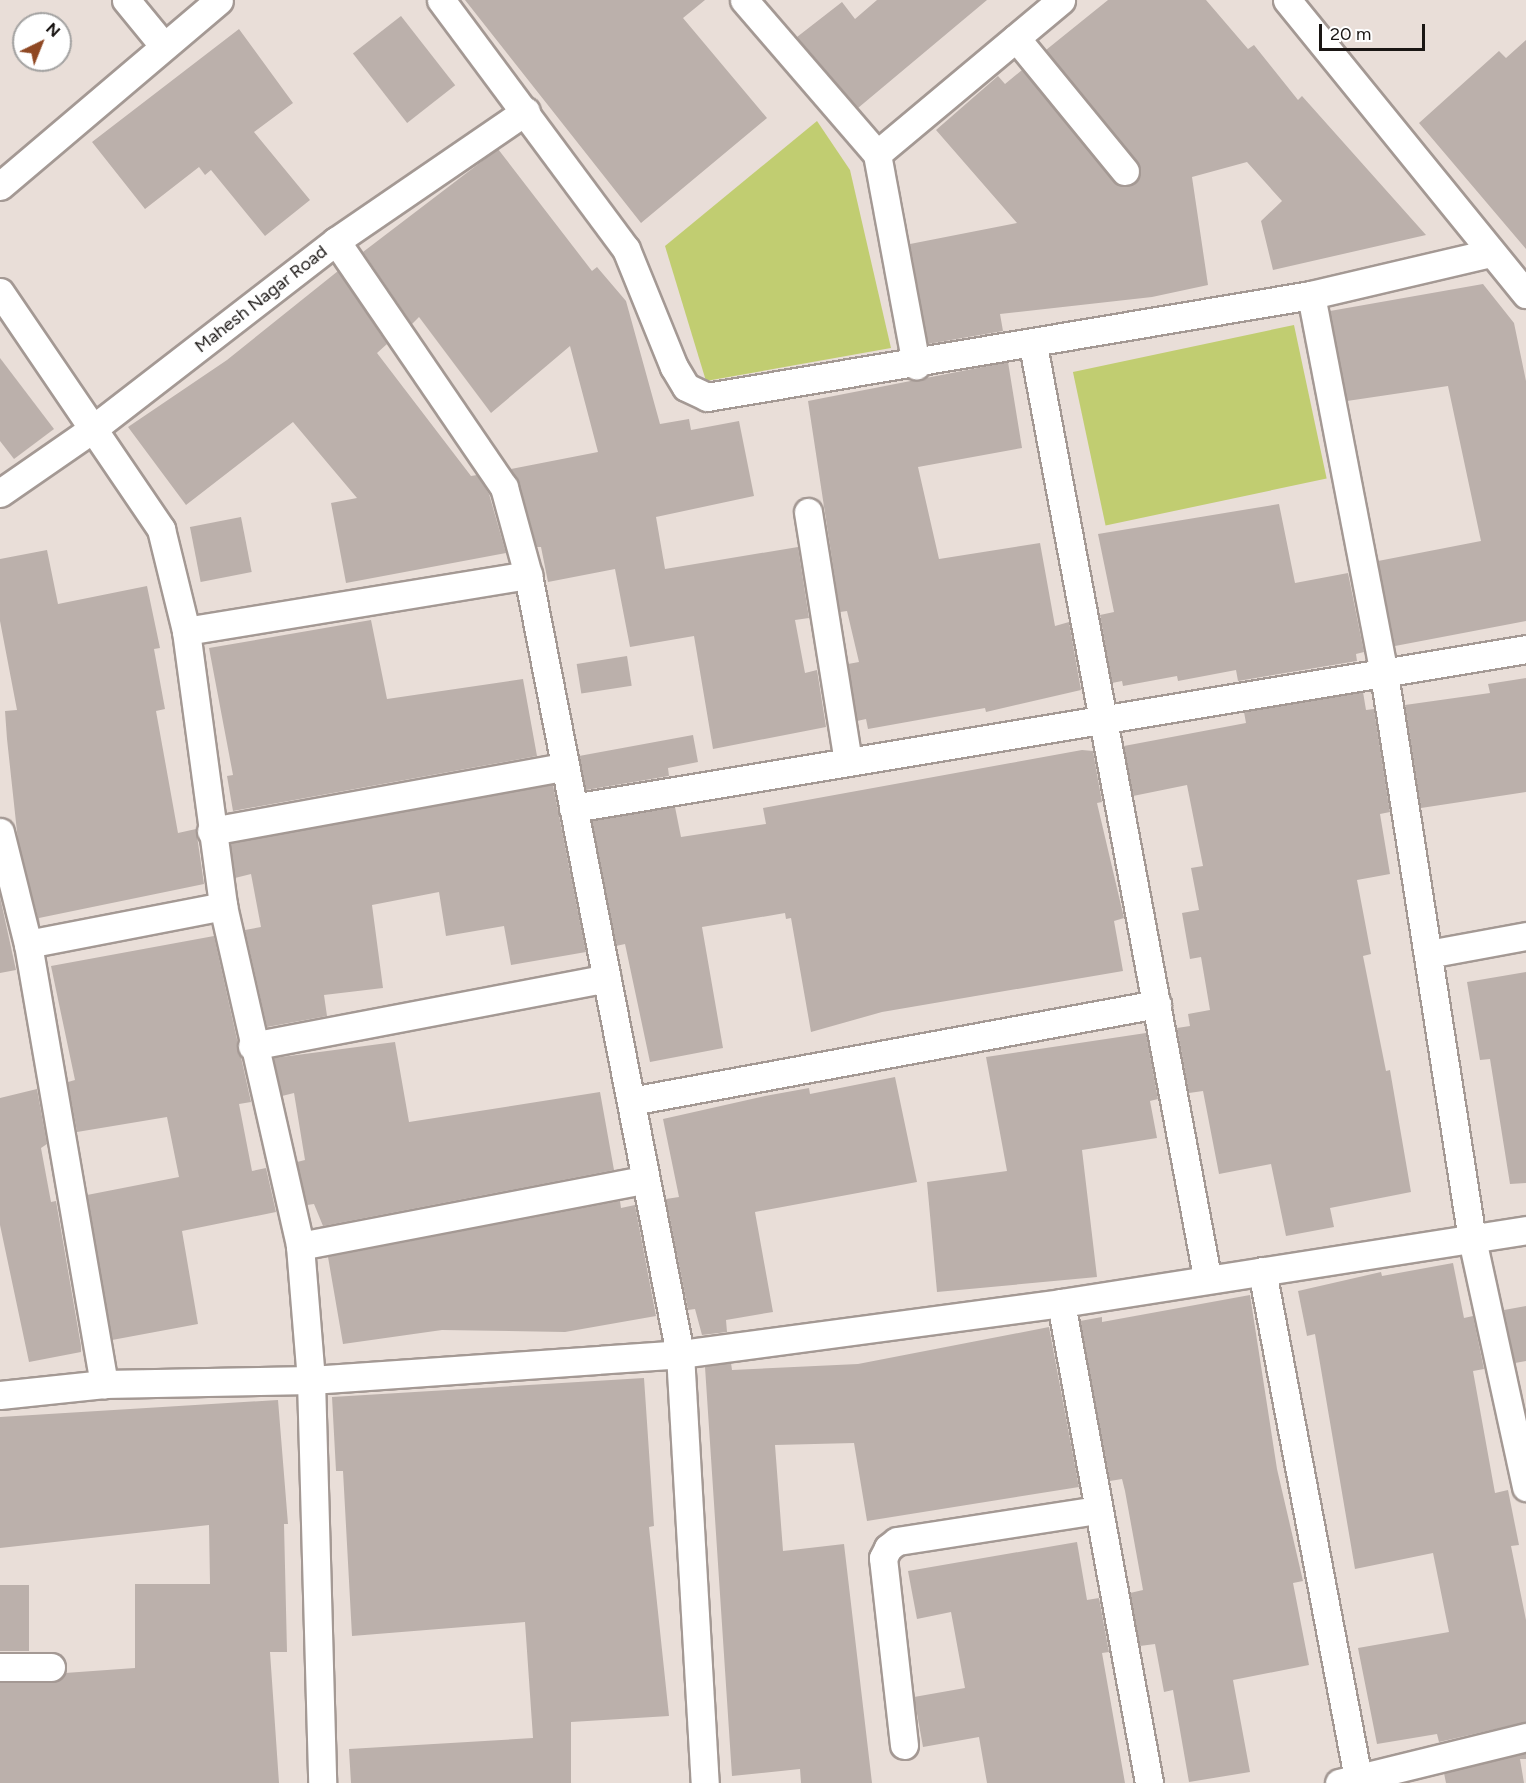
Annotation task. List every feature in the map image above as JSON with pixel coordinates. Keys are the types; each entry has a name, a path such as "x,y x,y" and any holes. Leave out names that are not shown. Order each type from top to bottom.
{"street":[{"path":"126,0 163,45"},
{"path":"0,186 163,45 219,0"},
{"path":"441,0 526,111 626,249 686,387 707,397 916,365 1311,295 1490,253"},
{"path":"744,0 877,154 916,365"},
{"path":"877,154 1061,0"},
{"path":"1287,0 1490,253 1526,294"},
{"path":"1016,38 1125,171"},
{"name":"Mahesh Nagar Road","path":"0,493 94,428 336,241 526,111"},
{"path":"336,241 504,487 528,575 563,767 631,1101 643,1180 680,1354 705,1783"},
{"path":"0,292 94,428 160,529 186,631 211,831 223,906 252,1046 300,1246 311,1380 322,1783"},
{"path":"1311,295 1384,674 1472,1239 1526,1487"},
{"path":"1033,345 1207,1277"},
{"path":"808,512 848,762"},
{"path":"186,631 528,575"},
{"path":"573,808 1526,649"},
{"path":"211,831 563,767"},
{"path":"0,832 28,944 104,1384"},
{"path":"28,944 223,906"},
{"path":"1428,954 1526,936"},
{"path":"252,1046 607,978"},
{"path":"631,1101 1156,1004"},
{"path":"300,1246 643,1180"},
{"path":"0,1395 104,1384 311,1380 680,1354 1061,1303 1207,1277 1262,1271 1526,1230"},
{"path":"1262,1271 1348,1780 1412,1773 1526,1737"},
{"path":"1061,1303 1097,1510 1149,1783"},
{"path":"904,1745 883,1558 888,1548 897,1542 1097,1510"},
{"path":"0,1667 51,1667"}],"green space":[{"path":"817,121 850,170 891,348 706,381 665,246"},
{"path":"1294,325 1327,479 1106,526 1073,372"}],"building":[{"path":"465,0 705,0 683,18 767,118 641,223"},
{"path":"877,0 987,0 858,108 797,37 842,2 855,19"},
{"path":"1108,0 1206,0 1248,49 1254,45 1298,100 1302,96 1426,235 1273,270 1261,221 1282,201 1247,162 1192,177 1208,285 1152,297 1000,314 1003,331 928,344 910,244 1017,223 936,130 998,76 1005,84 1022,70 1119,185 1128,186 1139,177 1137,161 1046,50"},
{"path":"401,16 455,85 407,123 353,54"},
{"path":"239,29 293,103 254,132 310,200 265,236 211,170 205,175 199,167 145,209 92,142"},
{"path":"1526,40 1526,249 1419,123 1499,51 1506,58"},
{"path":"498,149 592,271 597,267 626,301 660,424 689,419 691,430 739,421 754,496 656,517 665,569 798,547 809,618 795,620 805,673 817,670 826,727 713,749 694,636 630,647 615,569 548,582 541,547 537,547 519,483 511,469 598,452 570,346 491,413 419,317 412,324 363,252"},
{"path":"338,271 387,344 377,353 471,476 477,475 489,494 506,553 346,583 331,503 357,498 293,422 186,505 128,427 227,360"},
{"path":"1483,284 1514,323 1526,381 1526,621 1395,646 1378,561 1481,541 1448,386 1347,401 1330,311"},
{"path":"0,358 54,429 14,459 0,441"},
{"path":"1008,362 1022,448 918,467 939,559 1040,543 1055,626 1069,622 1081,690 986,712 985,708 868,729 866,719 857,721 848,664 859,662 847,611 840,612 808,401"},
{"path":"1279,504 1295,583 1348,573 1364,652 1356,654 1357,661 1238,681 1236,670 1178,681 1177,676 1123,686 1122,681 1112,683 1100,615 1114,612 1098,534"},
{"path":"241,517 252,572 201,582 190,527"},
{"path":"47,550 58,604 147,586 160,648 154,649 165,709 156,711 178,833 196,829 204,884 39,918 40,926 18,841 5,711 17,710 0,621 0,559"},
{"path":"371,620 387,699 523,679 537,756 233,811 227,776 233,775 209,648"},
{"path":"627,656 632,686 581,694 577,664"},
{"path":"1526,678 1526,792 1421,808 1405,705 1490,693 1488,684"},
{"path":"1363,692 1366,710 1374,709 1390,812 1380,814 1390,874 1357,880 1371,954 1363,956 1386,1071 1390,1070 1411,1192 1330,1208 1334,1227 1286,1236 1271,1164 1219,1174 1203,1091 1189,1093 1177,1028 1190,1026 1188,1014 1210,1010 1201,957 1190,959 1182,913 1199,910 1191,868 1203,866 1187,785 1133,796 1124,746 1246,723 1244,712"},
{"path":"693,735 698,762 668,768 669,776 586,790 579,756"},
{"path":"1082,750 1093,751 1102,802 1097,803 1124,918 1114,921 1123,971 882,1012 811,1032 791,918 786,919 785,913 702,927 723,1048 650,1062 625,944 616,946 592,821 675,807 681,837 766,824 763,808"},
{"path":"553,785 586,952 511,965 504,926 446,936 439,892 372,905 383,988 324,995 327,1016 267,1027 245,930 261,927 251,874 235,878 230,843"},
{"path":"0,897 16,970 0,973"},
{"path":"214,936 251,1102 239,1104 252,1171 266,1168 276,1212 182,1231 198,1324 112,1340 87,1195 179,1177 167,1117 77,1132 68,1082 75,1080 51,966"},
{"path":"1526,972 1526,1183 1510,1184 1490,1059 1480,1060 1467,982"},
{"path":"1146,1033 1158,1099 1150,1101 1157,1138 1082,1150 1097,1277 937,1292 927,1182 1007,1171 986,1057"},
{"path":"395,1042 409,1122 600,1092 614,1170 323,1226 314,1204 307,1205 297,1162 305,1160 294,1093 282,1096 274,1058"},
{"path":"895,1077 917,1182 755,1212 773,1312 726,1320 727,1332 702,1335 695,1309 688,1310 666,1199 679,1197 663,1119 809,1088 810,1094"},
{"path":"37,1089 47,1144 41,1148 51,1202 56,1201 81,1352 29,1362 0,1225 0,1098"},
{"path":"620,1201 621,1208 635,1205 656,1316 565,1332 442,1330 343,1344 328,1257"},
{"path":"1453,1263 1464,1318 1473,1316 1484,1369 1473,1371 1495,1493 1508,1490 1519,1545 1511,1546 1526,1620 1526,1722 1439,1742 1437,1734 1377,1744 1358,1648 1449,1632 1433,1553 1355,1569 1315,1334 1307,1336 1298,1291 1381,1272 1382,1276"},
{"path":"1250,1295 1277,1469 1303,1581 1293,1583 1309,1665 1233,1680 1250,1772 1189,1782 1173,1690 1164,1692 1155,1644 1140,1646 1130,1593 1143,1590 1125,1491 1122,1479 1110,1481 1080,1321 1102,1317 1102,1322"},
{"path":"1526,1306 1526,1361 1515,1363 1504,1310"},
{"path":"1049,1327 1079,1487 867,1521 854,1443 775,1445 783,1551 844,1544 872,1783 801,1783 800,1769 732,1776 705,1367 731,1363 732,1370 858,1364"},
{"path":"644,1378 654,1526 649,1527 669,1716 571,1722 571,1783 351,1783 349,1749 533,1738 525,1622 352,1636 343,1471 336,1471 332,1397"},
{"path":"278,1400 288,1524 284,1524 287,1652 270,1652 279,1783 0,1783 0,1683 51,1683 65,1673 135,1668 135,1584 210,1584 209,1525 0,1548 0,1417"},
{"path":"1077,1542 1087,1600 1099,1598 1109,1652 1102,1653 1125,1783 987,1783 979,1737 923,1747 914,1697 965,1688 951,1612 917,1619 908,1571"},
{"path":"0,1585 29,1585 29,1651 0,1651"},
{"path":"1526,1753 1526,1759 1520,1759 1524,1783 1446,1783 1444,1773"}]}
